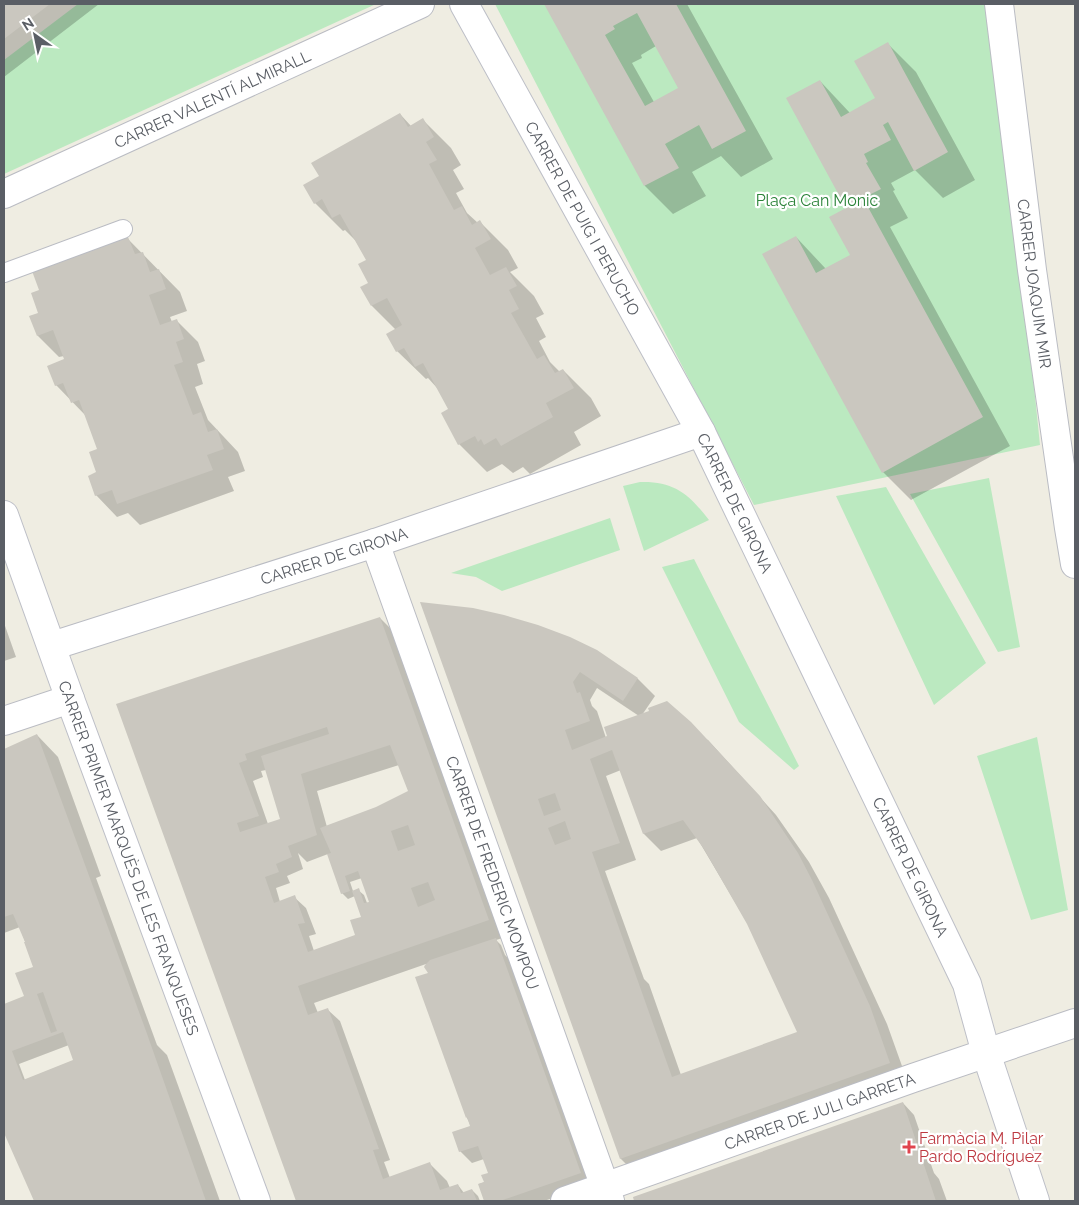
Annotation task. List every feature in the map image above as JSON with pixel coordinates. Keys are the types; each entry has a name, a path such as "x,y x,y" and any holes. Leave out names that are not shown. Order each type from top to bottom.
{"street":[{"name":"CARRER VALENTÍ ALMIRALL","path":"4,194 420,4"},
{"name":"CARRER DE PUIG I PERUCHO","path":"464,4 701,432"},
{"name":"CARRER JOAQUIM MIR","path":"999,4 1032,270 1075,564"},
{"name":"CARRER DE GIRONA","path":"52,646 375,543 701,432 968,984 986,1053 1034,1201"},
{"name":"CARRER PRIMER MARQUÈS DE LES FRANQUESES","path":"4,515 256,1201"},
{"name":"CARRER DE FREDERIC MOMPOU","path":"375,543 608,1194"},
{"path":"4,721 70,698"},
{"name":"CARRER DE JULI GARRETA","path":"565,1201 608,1194 986,1053 1075,1023"}],"lane":[{"path":"4,273 123,229"}],"green space":[{"path":"78,4 376,4 4,174 4,60"},
{"name":"Plaça Can Monic","path":"495,4 995,4 1040,445 754,505"},
{"path":"989,478 1020,647 998,652 910,494"},
{"path":"640,482 662,484 680,491 695,503 709,520 644,551 623,486"},
{"path":"886,487 986,663 934,705 836,496"},
{"path":"610,518 620,550 502,591 476,577 451,573"},
{"path":"694,559 799,766 794,770 739,722 662,567"},
{"path":"1037,737 1068,910 1031,920 977,756"}],"building":[{"path":"4,4 50,4 4,39"},
{"path":"544,4 676,4 746,131 712,149 699,125 665,144 679,168 644,186","holes":["637,13 678,88 645,106 605,35 615,29 613,26"]},
{"path":"888,42 948,152 914,171 888,122 883,125 891,140 864,154 868,162 866,163 881,189 863,198 983,417 882,473 762,254 796,236 816,273 850,255 829,217 846,208 786,98 820,80 841,117 875,98 854,61"},
{"path":"400,113 408,127 423,118 434,137 426,142 437,160 429,164 454,210 462,206 472,225 480,220 491,239 475,248 490,275 506,267 517,286 509,290 519,309 511,313 537,359 544,355 555,373 563,369 574,388 546,403 553,417 501,446 496,438 484,445 481,439 478,442 475,436 458,445 441,413 448,409 423,363 415,367 404,348 396,352 386,334 402,325 387,298 371,306 360,287 368,283 358,264 366,260 340,214 332,218 322,199 314,204 303,185 319,176 311,163"},
{"path":"128,237 135,254 143,252 150,272 159,269 166,289 149,295 160,325 177,319 184,339 176,342 183,362 174,365 193,415 201,412 208,432 217,429 224,449 207,455 213,470 117,504 112,490 95,496 88,476 96,472 89,452 97,449 79,400 71,403 63,383 55,386 47,366 64,359 53,330 37,336 29,316 38,313 31,293 39,290 32,271"},
{"path":"420,602 473,608 538,625 597,650 638,678 623,701 580,672 573,682 577,693 580,692 590,721 565,730 572,750 607,736 604,727 649,711 648,708 667,701 691,722 760,796 798,853 870,1006 890,1063 620,1159","holes":["612,750 643,834 683,820 704,849 747,924 797,1032 672,1077 592,852 620,843 590,759","555,793 561,810 544,816 538,799","565,821 571,839 555,845 548,828"]},
{"path":"380,617 489,920 298,986 308,1015 328,1008 379,1149 373,1150 383,1179 430,1162 440,1190 458,1184 461,1193 472,1189 477,1201 296,1201 116,704","holes":["327,727 329,734 261,756 280,819 240,832 237,823 259,816 239,763 247,760 245,754","390,745 408,791 376,807 320,828 331,853 327,854 341,894 350,891 345,876 358,871 369,902 364,903 359,888 352,891 361,917 350,920 355,935 308,952 298,924 305,923 295,895 274,903 265,877 279,872 276,864 292,857 288,846 317,835 301,774","408,825 415,845 398,851 391,831","428,882 435,900 418,907 411,888"]},
{"path":"37,734 206,1201 34,1201 4,1133 4,1004 24,996 15,973 33,967 13,914 4,917 4,749","holes":["43,992 57,1031 51,1033 37,994","63,1032 73,1060 23,1080 12,1051"]},
{"path":"496,938 581,1173 500,1201 484,1201 478,1184 484,1182 481,1175 488,1173 478,1146 459,1152 452,1132 470,1126 415,977 428,973 424,967 430,960"},
{"path":"903,1102 936,1201 634,1201 633,1197"}],"place":[{"name":"Farmàcia M. Pilar Pardo Rodríguez","path":"909,1147"}]}
